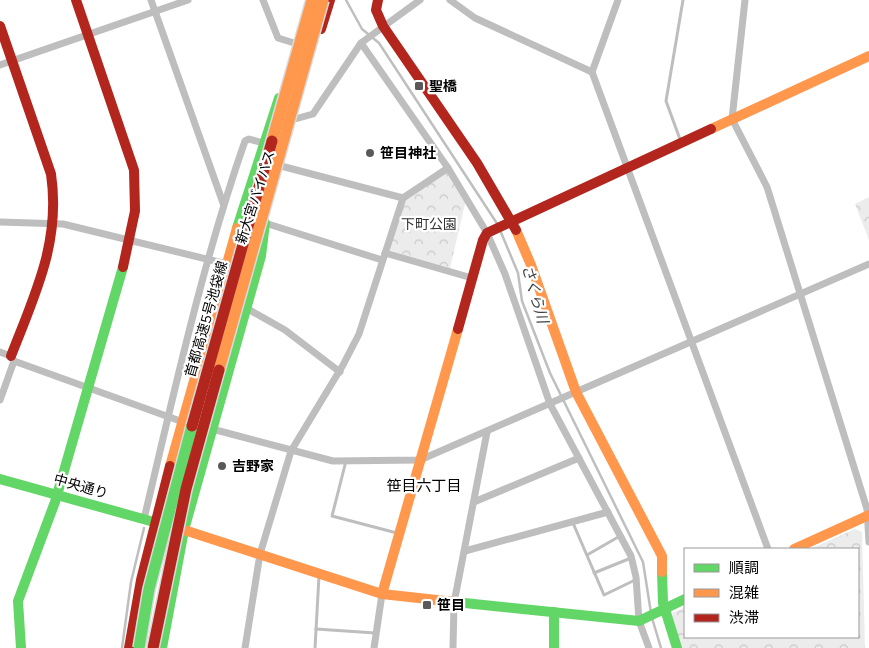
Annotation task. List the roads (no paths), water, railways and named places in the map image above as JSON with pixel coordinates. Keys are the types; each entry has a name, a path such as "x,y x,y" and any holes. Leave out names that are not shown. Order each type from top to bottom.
{"main road":[{"path":"21,648 18,601 57,496 130,242 136,211 134,170 76,0"},
{"name":"新大宮バイパス","path":"306,0 180,488 222,346 265,223 330,0"},
{"name":"首都高速5号池袋線","path":"139,648 149,589 169,507 312,0"},
{"name":"首都高速5号池袋線","path":"153,648 186,489 323,0"},
{"path":"378,0 376,13 379,30 477,163 531,265 571,394 662,556 662,610 677,648"},
{"path":"0,26 51,174 55,198 55,224 49,252 8,356"},
{"path":"382,594 483,240 488,232 869,56"},
{"path":"129,648 150,521 183,422 227,264 263,144 281,93"},
{"path":"162,648 184,530 261,256 265,223"},
{"name":"中央通り","path":"0,479 184,530 382,594 642,620"},
{"path":"796,548 869,515"},
{"path":"145,648 152,598 165,553 150,648"},
{"path":"642,620 684,600"},
{"path":"554,612 554,648"}],"street":[{"path":"151,0 224,204"},
{"path":"0,65 188,0"},
{"path":"263,0 278,38 294,43"},
{"path":"295,119 313,114 364,41 420,0"},
{"path":"450,0 475,18 592,72"},
{"path":"618,0 592,72 690,342 768,548"},
{"path":"745,0 732,119 767,187 869,515 869,542"},
{"path":"364,41 488,232 553,402 579,458 631,558 649,648"},
{"path":"150,521 168,418 224,204 245,141 249,139 263,144"},
{"path":"282,166 403,198"},
{"path":"245,648 260,554 291,451 340,372 359,334 403,198 448,168"},
{"path":"0,222 55,224 227,264"},
{"path":"265,223 472,278"},
{"path":"212,429 333,461 420,460 869,264"},
{"path":"246,308 285,330 340,372"},
{"path":"0,400 8,356 88,389 183,422"},
{"path":"454,648 454,602 487,432"},
{"path":"474,502 579,458"},
{"path":"465,551 608,512"},
{"path":"374,648 382,594"}],"lane":[{"path":"681,143 666,101 683,0"},
{"path":"346,461 332,516 399,534"},
{"path":"573,522 604,595 636,580"},
{"path":"586,555 620,536"},
{"path":"594,573 631,558"},
{"path":"315,648 320,573"},
{"path":"316,629 376,633"}],"waterway":[{"name":"さくら川","path":"346,0 362,29 379,43 498,225"},
{"name":"さくら川","path":"500,230 518,273 522,301 550,373 643,562 651,613"},
{"path":"122,648 131,582 144,528"},
{"name":"さくら川","path":"652,618 661,648"}],"place":[{"name":"聖橋","path":"419,86"},
{"name":"笹目神社","path":"370,153"},
{"name":"吉野家","path":"222,466"},
{"name":"笹目","path":"427,605"}],"district":[{"name":"笹目六丁目","path":"424,486"}],"park label":[{"name":"下町公園","path":"429,224"}]}
